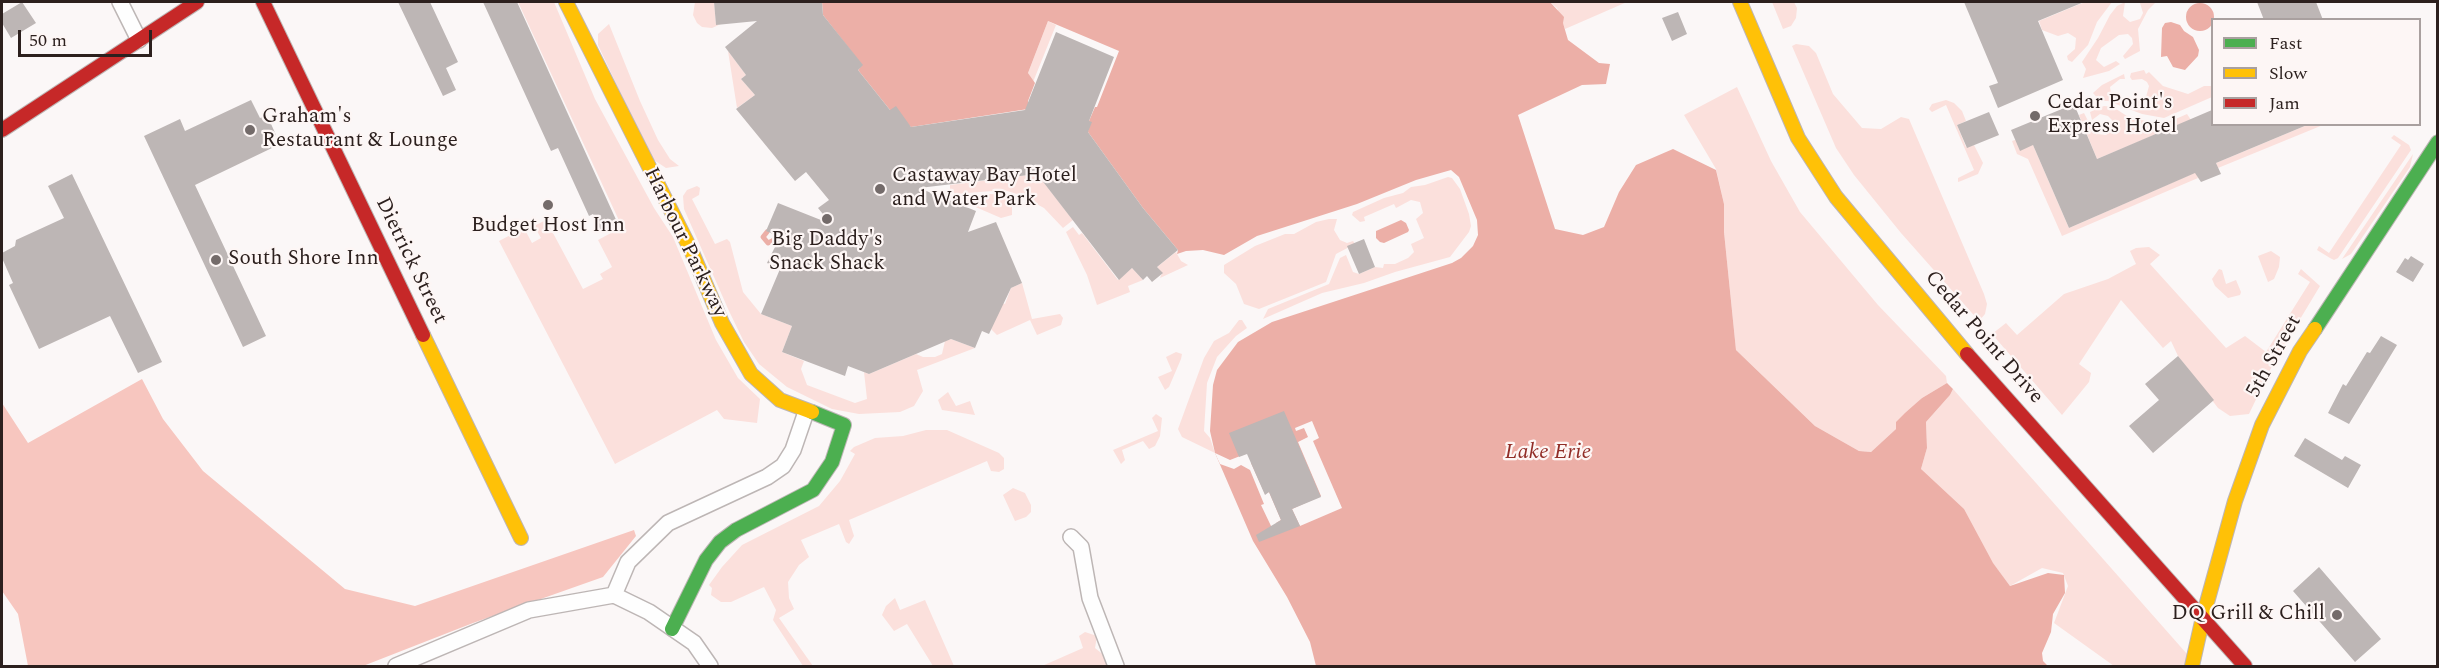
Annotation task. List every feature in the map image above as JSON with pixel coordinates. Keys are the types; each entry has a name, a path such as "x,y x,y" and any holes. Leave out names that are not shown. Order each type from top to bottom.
{"street":[{"path":"120,2 139,40"},
{"path":"2,130 197,2"},
{"name":"Dietrick Street","path":"263,2 521,538"},
{"name":"Cedar Point Drive","path":"1740,2 1798,138 1836,197 1962,349 2245,666"},
{"name":"Harbour Parkway","path":"570,5 632,136 691,250 722,323 751,374 780,400 844,425 832,462 813,490 736,530 720,542 706,560 672,629"},
{"name":"5th Street","path":"2192,666 2235,501 2262,425 2306,342 2438,142"},
{"path":"614,595 628,562 668,523 767,477 783,466 794,450 806,412"},
{"path":"1071,537 1082,547 1090,598 1116,666"},
{"path":"396,666 529,610 614,595 649,612 694,643 710,666"}],"shaded area":[{"path":"518,2 554,2 595,99 654,208 673,237 716,340 738,378 760,399 757,423 724,419 717,410 615,464 499,241 524,228 532,243 541,238 534,226 546,220 583,289 603,279 600,274 612,267 598,240 622,227"},
{"path":"695,2 714,2 716,25 721,24 712,28 702,27 697,23 693,15"},
{"path":"1550,2 1627,2 1565,29 1557,8"},
{"path":"1772,2 1794,2 1797,8 1796,18 1791,26 1783,29"},
{"path":"2085,2 2112,2 2097,22 2088,45 2072,62 2067,56 2075,49 2076,38 2068,33 2058,36 2042,30 2039,21"},
{"path":"2125,2 2123,16 2130,22 2140,19 2143,13 2140,3 2137,2 2156,2 2148,10 2138,29 2140,51 2125,59 2123,56 2133,44 2132,38 2128,34 2119,35 2101,48 2096,60 2104,67 2116,61 2120,64 2109,71 2083,78 2086,69 2082,62 2110,15 2117,6"},
{"path":"1048,21 1056,25 1033,82 1028,73"},
{"path":"609,24 658,140 670,159 679,166 666,168 651,158 598,45 598,34"},
{"path":"1796,44 1809,46 1816,53 1833,94 1862,128 1881,129 1901,117 1909,119 1984,294 1987,304 1985,314 1979,321 1901,233 1854,175 1836,148 1792,46"},
{"path":"728,51 746,75 741,79 755,95 737,108"},
{"path":"2144,70 2163,86 2188,94 2204,86 2211,86 2211,97 2164,118 2142,114 2108,101 2100,101 2093,93 2102,85 2124,74 2125,79 2120,79 2110,87 2111,93 2118,98 2128,100 2146,97 2149,86 2147,82 2142,79 2132,80 2131,73"},
{"path":"1737,87 1771,161 1800,212 1878,305 1946,376 1947,383 1922,398 1896,429 1871,452 1859,451 1815,426 1736,350 1724,232 1724,204 1716,169 1684,115"},
{"path":"1946,100 1954,103 1962,111 1966,121 1957,125 1966,147 1974,145 1983,163 1978,174 1958,182 1958,178 1974,170 1946,105 1932,112 1929,109 1932,104"},
{"path":"2104,106 2113,107 2130,118 2158,123 2171,121 2187,114 2191,120 2097,159 2079,115 2084,113 2092,129 2098,134 2106,135 2111,130 2112,120 2100,114 2092,120 2090,112"},
{"path":"2305,126 2321,126 2218,168 2216,163"},
{"path":"2394,135 2409,145 2411,150 2338,258 2334,260 2330,258 2317,250 2319,246 2329,253 2401,145 2391,138"},
{"path":"2012,141 2033,145 2069,228 2196,172 2198,178 2062,236 2028,159 2017,154"},
{"path":"2413,154 2410,167 2351,254 2342,259"},
{"path":"1037,174 1073,220 1063,228 1044,208 1020,195 1004,190 956,194 950,190 950,185"},
{"path":"1448,177 1452,178 1460,189 1471,226 1450,257 1322,293 1263,319 1268,309 1329,284 1340,258 1346,255 1353,272 1359,274 1408,258 1414,252 1411,244 1424,238 1416,219 1423,213 1420,202 1411,200 1396,208 1394,204 1364,217 1365,221 1360,222 1352,215 1353,212 1384,198 1403,193 1411,187"},
{"path":"697,186 700,188 699,195 692,199 715,244 727,239 730,242 743,292 761,314 792,326 782,352 804,361 801,369 807,385 855,403 867,399 864,372 869,374 916,354 923,357 935,357 942,354 945,341 951,339 975,348 917,370 923,391 914,406 900,412 859,414 832,409 787,387 759,364 744,342 729,311 684,209 683,196 687,190"},
{"path":"990,194 1012,195 1012,215 1001,218 957,199"},
{"path":"1337,219 1334,230 1340,240 1347,243 1353,241 1355,244 1336,254 1326,282 1259,309 1244,304 1236,284 1224,273 1224,265 1255,246 1285,234 1294,234 1316,222"},
{"path":"1073,227 1079,235 1082,233 1118,280 1132,268 1143,280 1128,286 1130,292 1097,305 1087,275 1066,232"},
{"path":"2149,247 2160,255 2150,264 2226,348 2245,336 2266,352 2310,282 2298,274 2301,269 2320,286 2273,364 2249,414 2230,416 2218,408 2178,356 2171,341 2163,348 2121,300 2079,364 2091,373 2089,382 2062,415 1992,334 2006,323 2017,335 2064,294 2108,279 2136,264 2130,251"},
{"path":"2271,251 2280,257 2274,279 2268,282 2258,256"},
{"path":"1176,252 1181,261 1188,265 1160,278 1162,273 1157,267"},
{"path":"2219,269 2222,270 2226,284 2236,280 2240,295 2228,298 2215,286 2212,279"},
{"path":"1022,283 1032,319 1060,314 1063,318 1061,325 1037,335 1030,320 997,335 991,329 1002,303 1005,304 1011,288"},
{"path":"1239,320 1242,320 1247,328 1236,336 1217,357 1207,383 1204,431 1210,438 1215,453 1182,437 1178,429 1204,358 1214,341 1229,333"},
{"path":"1176,352 1182,354 1181,359 1169,387 1165,390 1158,377 1172,371 1166,357"},
{"path":"142,379 163,419 203,471 345,589 415,606 634,530 636,536 603,577 473,623 363,666 28,666 18,614 2,591 2,403 28,443"},
{"path":"1953,389 2187,654 2185,666 2114,666 2054,623 2068,586 2063,573 2042,568 2010,586 1921,469 1927,448 1926,422"},
{"path":"948,392 956,406 970,401 975,415 942,410 938,400"},
{"path":"1156,414 1162,418 1160,436 1155,446 1149,449 1143,441 1122,450 1125,460 1121,464 1113,450 1158,431 1152,418"},
{"path":"926,430 947,430 999,453 1004,458 1004,469 999,472 991,471 987,461 849,520 854,536 849,544 839,524 801,540 809,557 799,565 788,582 789,598 794,609 779,618 813,666 803,666 773,620 776,610 764,587 731,602 721,602 711,595 712,588 709,585 742,545 819,506 840,481 855,454 850,451 854,447 875,438 903,436"},
{"path":"1013,488 1025,493 1031,505 1031,512 1026,517 1015,521 1003,495"},
{"path":"895,598 900,610 925,600 954,666 933,666 907,624 894,631 882,615 886,606"},
{"path":"1085,632 1097,636 1095,648 1105,656 1109,666 1042,666 1083,648 1079,636"}],"water":[{"name":"Lake Erie","path":"822,2 1550,2 1564,17 1563,23 1568,40 1599,63 1610,64 1606,84 1582,85 1518,115 1555,229 1583,235 1604,227 1619,192 1636,165 1673,149 1716,170 1724,204 1724,232 1736,350 1815,426 1859,451 1871,452 1896,429 1896,422 1922,398 1947,383 1953,389 1926,422 1927,448 1921,469 1964,509 1993,563 2010,586 2048,573 2064,575 2065,593 2053,614 2051,632 2042,653 2043,661 2048,666 1316,666 1310,642 1287,597 1253,541 1215,453 1210,431 1213,385 1217,370 1238,342 1272,322 1452,263 1461,258 1473,246 1478,235 1477,220 1459,177 1451,170 1416,180 1357,204 1257,236 1224,255 1203,250 1177,254 1178,250 1143,208 1088,132 1089,121 1097,107 1119,51 1048,21 1028,73 1035,83 1028,101 1028,109 911,127 890,110 858,70 862,65 823,15"},
{"path":"2195,4 2205,4 2213,12 2211,25 2205,30 2195,30 2187,22 2187,12"},
{"path":"2165,23 2180,25 2193,37 2199,50 2198,56 2185,70 2173,67 2167,56 2161,57 2162,28"},
{"path":"1401,220 1406,223 1408,232 1384,243 1376,238 1376,231"}],"pier":[{"path":"1312,421 1319,438 1313,441 1342,508 1300,526 1292,509 1321,496 1298,442 1308,437 1304,428 1296,431 1295,428"},
{"path":"1253,451 1251,463 1265,494 1269,492 1281,520 1276,523 1279,532 1271,526 1261,505 1264,504 1250,470 1241,465 1234,469 1220,464 1215,453 1230,460"}],"building":[{"path":"22,2 36,23 11,38 2,23 2,14"},
{"path":"398,2 430,2 458,62 446,68 456,90 443,96"},
{"path":"483,2 517,2 618,224 601,231 593,214 589,216 558,148 551,151"},
{"name":"Castaway Bay Hotel and Water Park","path":"714,2 822,2 823,15 863,65 858,70 890,110 896,106 911,127 1025,110 1056,32 1114,57 1089,121 1092,122 1088,132 1143,208 1178,250 1157,267 1163,273 1152,282 1147,276 1143,280 1132,268 1119,280 1037,174 919,188 976,211 968,232 996,222 1022,283 1011,288 989,334 982,331 975,348 951,339 869,374 848,366 845,376 782,352 792,326 761,314 780,269 767,263 780,237 766,231 778,203 831,224 818,208 829,200 806,172 795,181 736,109 755,95 741,79 746,75 725,47 757,21 716,25"},
{"path":"1964,2 2084,2 2038,21 2063,80 1998,108 1989,86 1998,83"},
{"path":"2257,2 2316,2 2322,18 2263,18"},
{"path":"1678,12 1687,34 1672,41 1662,18"},
{"name":"South Shore Inn","path":"251,100 260,118 267,115 276,135 268,139 272,148 195,185 266,336 243,347 144,136 180,119 185,131"},
{"name":"Cedar Point's Express Hotel","path":"2074,104 2097,159 2211,110 2211,126 2305,126 2216,163 2221,174 2201,182 2195,173 2069,228 2033,145 2020,151 2011,130"},
{"path":"1989,112 1999,135 1967,148 1957,125"},
{"path":"72,174 162,362 138,373 110,316 39,349 9,285 13,283 2,253 15,246 16,240 64,218 48,186"},
{"path":"1364,239 1375,267 1359,274 1347,246"},
{"path":"2411,256 2424,264 2413,282 2396,272 2405,258 2408,260"},
{"path":"2381,336 2397,345 2349,424 2328,413 2343,384 2346,386 2367,352 2370,353"},
{"path":"2178,356 2214,400 2153,453 2129,426 2159,400 2145,384"},
{"path":"1284,411 1321,497 1292,509 1300,526 1259,542 1256,535 1281,520 1269,492 1265,495 1247,454 1239,457 1229,433"},
{"path":"2305,438 2342,460 2345,456 2361,465 2348,488 2294,456"},
{"name":"DQ Grill & Chill","path":"2319,567 2381,639 2355,662 2293,591"}],"waterway":[{"path":"767,232 763,237 768,243 780,237"}],"traffic: fast":[{"path":"2315,329 2438,142"},
{"path":"672,629 706,560 720,542 736,530 813,490 832,462 844,425 812,412"}],"traffic: slow":[{"path":"566,2 691,250 722,323 751,374 780,400 812,412"},
{"path":"1740,2 1798,138 1836,197 1967,354"},
{"path":"2192,666 2235,501 2262,425 2300,351 2315,329"},
{"path":"423,335 521,538"}],"traffic: jam":[{"path":"2,130 197,2"},
{"path":"263,2 423,335"},
{"path":"1967,354 2245,666"}],"place":[{"name":"Cedar Point's Express Hotel","path":"2035,116"},
{"name":"Graham's Restaurant & Lounge","path":"250,130"},
{"name":"Castaway Bay Hotel and Water Park","path":"880,189"},
{"name":"Budget Host Inn","path":"548,205"},
{"name":"Big Daddy's Snack Shack","path":"827,219"},
{"name":"South Shore Inn","path":"216,260"},
{"name":"DQ Grill & Chill","path":"2337,615"}]}
